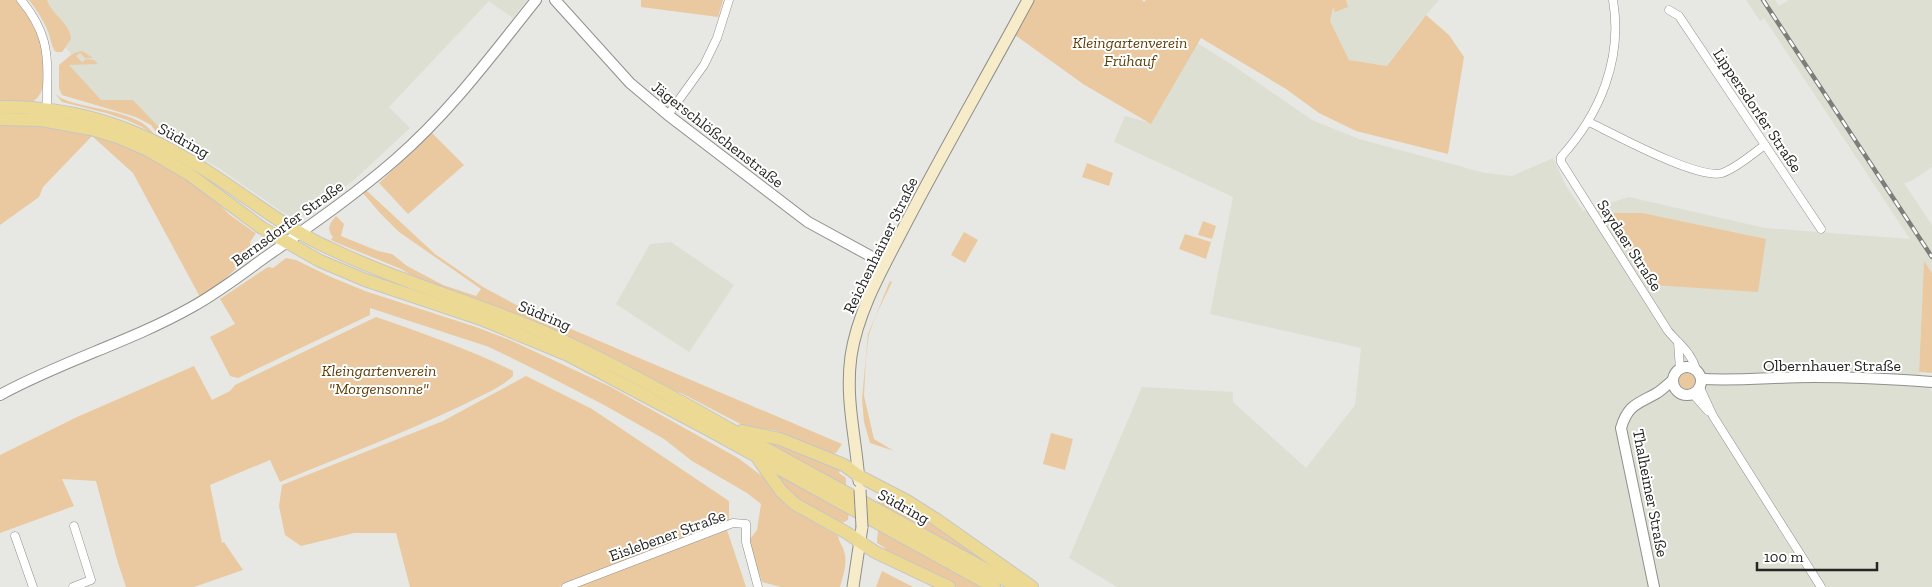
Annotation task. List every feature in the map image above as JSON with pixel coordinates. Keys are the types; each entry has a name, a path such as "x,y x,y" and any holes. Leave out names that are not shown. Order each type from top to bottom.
{"main road":[{"name":"Reichenhainer Straße","path":"853,587 862,527 859,476 849,403 851,356 859,322 885,264 921,195 1028,0"},
{"name":"Südring","path":"0,107 44,114 101,132 148,150 189,174 243,215 287,243 338,270 481,319 568,355 994,587"},
{"name":"Südring","path":"0,119 67,111 104,120 155,141 214,176 300,233 346,256 547,333 614,365 1018,587"},
{"path":"728,427 780,439 844,465 859,476 907,501 1032,587"},
{"path":"754,455 790,500 875,552 949,587"}],"street":[{"path":"21,0 37,21 45,41 48,62 44,114"},
{"name":"Bernsdorfer Straße","path":"0,395 32,378 146,330 183,312 216,294 287,243 364,186 398,158 438,118 475,76 536,0"},
{"name":"Jägerschlößchenstraße","path":"555,0 630,83 668,114 802,218 885,264"},
{"path":"668,114 704,65 718,38 729,0"},
{"path":"1613,0 1615,45 1606,86 1589,122 1676,163 1713,174 1722,173 1732,168 1765,145"},
{"name":"Lippersdorfer Straße","path":"1669,10 1679,16 1821,229"},
{"name":"Saydaer Straße","path":"1589,122 1561,157 1561,162 1653,307 1678,342 1684,346 1693,360 1696,369"},
{"path":"1678,342 1680,369"},
{"path":"1699,387 1683,394 1674,384 1674,376 1680,369 1688,366 1696,369 1699,387 1713,416 1821,587"},
{"name":"Olbernhauer Straße","path":"1699,387 1731,381 1811,377 1932,382"},
{"name":"Thalheimer Straße","path":"1654,587 1621,428 1628,411 1636,403 1674,384"},
{"name":"Eislebener Straße","path":"566,587 733,524 746,524 746,542 758,587"},
{"path":"73,587 91,580 74,526"},
{"path":"15,536 33,587"}],"shaded area":[{"path":"29,0 527,0 513,18 489,1 389,107 410,128 354,180 306,216 296,218 285,214 217,167 157,133 151,125 140,119 113,109 62,95 59,88 59,65 71,54 66,48 60,52 54,51 46,27"},
{"path":"1330,0 1439,0 1387,66 1349,60 1330,21 1333,3"},
{"path":"1746,0 1775,0 1779,6 1789,0 1932,0 1932,167 1911,181 1904,183 1932,225 1932,273 1924,262 1919,372 1932,392 1932,587 1117,587 1069,558 1142,387 1233,392 1233,402 1306,468 1355,405 1361,348 1210,314 1233,197 1114,142 1125,116 1151,123 1197,43 1312,120 1359,139 1485,173 1512,176 1553,158 1566,186 1583,211 1629,197 1765,228 1910,239 1764,18 1760,21"},
{"path":"671,242 734,285 689,352 616,304 650,244"}],"green space":[{"path":"0,0 16,0 31,18 38,32 43,53 43,85 40,94 31,102 0,103"},
{"path":"29,0 47,0 68,28 71,39 62,52 54,50 45,24"},
{"path":"641,0 723,0 718,17 641,7"},
{"name":"Kleingartenverein Frühauf","path":"1030,0 1142,0 1144,2 1146,0 1346,0 1348,7 1335,12 1333,7 1330,21 1349,60 1387,66 1426,15 1449,35 1464,57 1448,154 1356,131 1319,113 1286,89 1201,38 1151,124 1083,84 1012,33"},
{"path":"82,51 93,58 85,58 80,53 76,56 82,62 86,59 94,60 98,64 69,65 101,100 133,100 172,141 157,133 151,125 136,117 62,95 59,88 59,65 74,53"},
{"path":"54,92 62,99 138,121 148,127 154,135 127,120 62,102"},
{"path":"0,125 54,127 94,134 147,154 204,190 230,215 256,233 250,242 252,254 218,285 200,297 133,173 92,136 43,187 39,197 0,225"},
{"path":"432,133 464,165 408,214 379,183"},
{"path":"1087,163 1113,173 1109,186 1082,177"},
{"path":"366,190 435,254 483,287 524,309 842,444 836,453 829,454 774,430 746,427 681,393 331,240 333,237 330,226 336,216 344,224 341,236 378,251 392,254 407,266 443,285 476,296 481,289 399,232 362,192"},
{"path":"1607,213 1642,213 1766,239 1758,292 1653,285"},
{"path":"1203,221 1216,226 1212,239 1198,235"},
{"path":"964,232 978,240 965,263 951,255"},
{"path":"1185,234 1211,242 1206,259 1179,249"},
{"path":"286,258 296,260 365,291 510,340 611,387 738,458 766,479 788,507 838,536 845,555 845,569 840,587 781,587 762,582 751,549 750,539 757,530 761,504 747,493 692,461 664,439 604,405 489,347 370,308 370,315 238,378 230,376 210,337 235,324 220,299 268,267 273,268"},
{"path":"1924,261 1932,273 1932,373 1919,372"},
{"path":"890,281 892,282 869,334 864,396 874,439 894,451 870,443 864,422 862,399 868,334"},
{"name":"Kleingartenverein \"Morgensonne\"","path":"376,317 480,356 513,371 513,376 491,391 444,414 280,482 270,460 210,485 222,543 224,542 243,570 194,587 126,587 96,481 62,479 74,506 0,533 0,455 77,417 194,366 212,400 230,391 235,385"},
{"path":"1687,373 1693,375 1695,381 1693,387 1687,389 1681,387 1679,381 1681,375"},
{"path":"526,376 592,409 729,501 729,520 636,559 559,587 410,587 396,533 354,533 301,546 285,535 279,506 282,485 443,421"},
{"path":"1051,433 1073,439 1065,470 1043,464"},
{"path":"760,438 775,440 840,470 839,473 846,478 846,488"},
{"path":"770,469 849,512 848,520 842,523 795,499"},
{"path":"888,495 1015,578 878,504 877,498"},
{"path":"878,529 985,587 957,587 884,551 885,548 877,543"},
{"path":"727,530 746,587 575,587"},
{"path":"882,571 913,587 876,587"}],"railway":[{"path":"1763,0 1932,257"}]}
